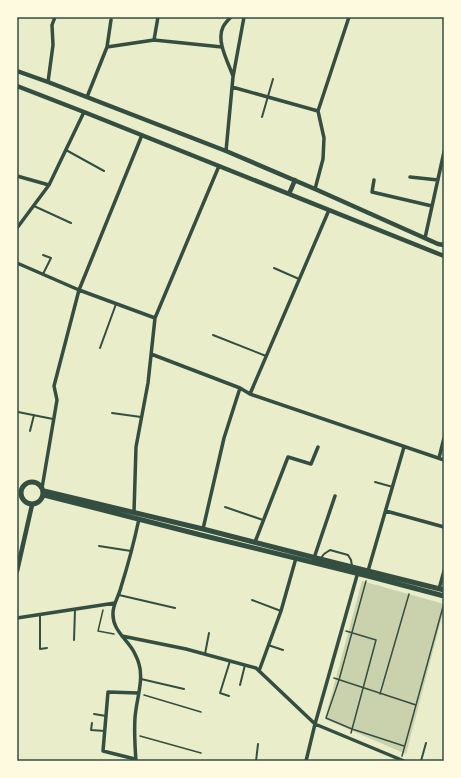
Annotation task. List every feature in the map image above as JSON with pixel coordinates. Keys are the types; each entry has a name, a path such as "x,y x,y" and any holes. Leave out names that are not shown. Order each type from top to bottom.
{"main road":[{"path":"43,491 41,501 32,504 25,502 22,499 19,490 29,482 36,483 43,491 139,519 296,558 317,560"},
{"path":"43,491 255,542 444,596"},
{"path":"368,574 442,590"}],"street":[{"path":"48,82 53,45 52,25 54,17"},
{"path":"154,40 158,17"},
{"path":"231,17 223,27 221,40 222,47 233,76"},
{"path":"226,151 233,76 244,17"},
{"path":"315,188 323,159 324,138 318,111 349,17"},
{"path":"87,97 107,47 111,20"},
{"path":"107,47 154,40 222,47"},
{"path":"17,71 226,151 315,188 425,238 444,245"},
{"path":"17,86 444,256"},
{"path":"232,87 318,111"},
{"path":"17,228 49,185 84,112"},
{"path":"43,491 57,400 54,386 79,290 142,135"},
{"path":"425,238 444,152"},
{"path":"134,512 136,447 148,383 155,318 220,166"},
{"path":"17,176 49,185"},
{"path":"410,177 438,180"},
{"path":"289,194 294,180"},
{"path":"374,180 372,192 432,206"},
{"path":"250,394 329,210"},
{"path":"17,263 79,290 155,318"},
{"path":"151,354 240,388 250,394 444,460"},
{"path":"203,529 224,438 240,388"},
{"path":"439,458 444,438"},
{"path":"255,542 288,457 311,464 318,447"},
{"path":"368,574 404,447"},
{"path":"317,560 335,496"},
{"path":"17,568 32,504"},
{"path":"386,511 444,527"},
{"path":"138,693 108,692 103,751 136,760 135,719 141,679 139,665 134,652 117,630 113,622 112,612 119,595 132,551 139,519"},
{"path":"257,670 281,611 296,558"},
{"path":"306,761 358,571"},
{"path":"442,590 444,571"},
{"path":"17,618 115,603"},
{"path":"122,636 186,649 245,665 257,670 315,724 402,760"}],"lane":[{"path":"262,117 273,80"},
{"path":"66,150 104,170"},
{"path":"34,206 71,223"},
{"path":"43,255 51,258 43,274"},
{"path":"274,268 299,279"},
{"path":"100,348 116,304"},
{"path":"213,335 266,356"},
{"path":"18,412 54,420"},
{"path":"112,413 141,417"},
{"path":"30,431 34,415"},
{"path":"375,482 393,487"},
{"path":"225,507 264,520"},
{"path":"99,546 132,551"},
{"path":"317,560 330,550 348,555 351,560 351,569"},
{"path":"119,595 175,608"},
{"path":"252,600 281,611"},
{"path":"74,640 75,610"},
{"path":"40,615 40,649 48,648"},
{"path":"205,654 209,633"},
{"path":"268,645 283,650"},
{"path":"229,696 220,693 230,661"},
{"path":"240,686 245,665"},
{"path":"141,679 184,689"},
{"path":"94,714 106,716"},
{"path":"92,723 91,730 105,731"},
{"path":"421,761 426,743"},
{"path":"256,761 258,744"}],"path":[{"path":"368,574 326,718 352,729 404,746"},
{"path":"380,694 411,587"},
{"path":"402,760 404,746 444,603"},
{"path":"104,605 98,631 122,636"},
{"path":"342,630 376,640 350,739"},
{"path":"329,677 416,705"},
{"path":"138,693 201,712"},
{"path":"135,734 201,753"}],"green space":[{"path":"362,581 444,604 444,609 406,754 325,719"}]}
